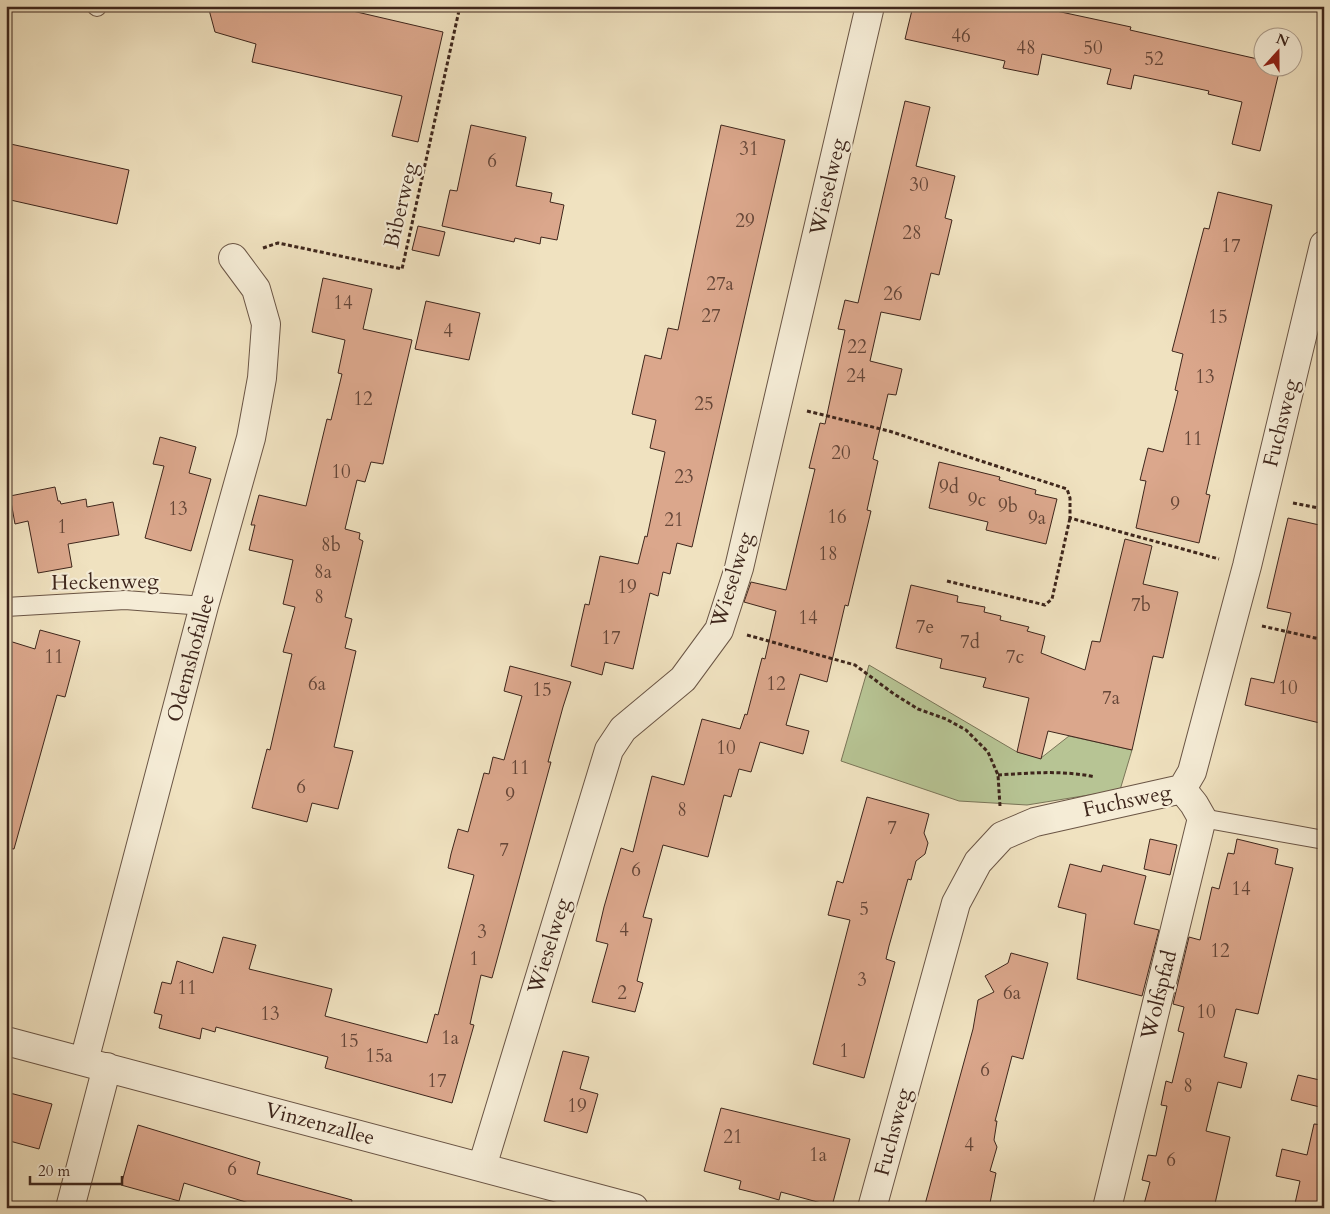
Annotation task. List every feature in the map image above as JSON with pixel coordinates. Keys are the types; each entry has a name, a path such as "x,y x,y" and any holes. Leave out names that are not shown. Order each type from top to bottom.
{"street":[{"name":"Wieselweg","path":"482,1167 609,750 624,729 684,680 719,630 739,568 870,6"},
{"name":"Fuchsweg","path":"872,1208 956,903 978,862 1002,836 1035,822 1182,789 1192,772 1247,566 1324,245"},
{"name":"Odemshofallee","path":"70,1208 95,1064 204,606 251,438 262,378 266,324 256,289 233,258"},
{"path":"1182,789 1202,818"},
{"name":"Wolfspfad","path":"1107,1208 1202,818"},
{"name":"Vinzenzallee","path":"6,1041 634,1208"}],"lane":[{"name":"Heckenweg","path":"6,607 125,600 204,606"},
{"path":"1202,818 1324,840"}],"path":[{"name":"Biberweg","path":"233,258 278,243 402,269 460,6"},
{"path":"777,403 889,432 1067,489 1070,498 1070,518 1052,599 1045,605 947,581"},
{"path":"1070,518 1247,566"},
{"path":"1233,619 1324,640"},
{"path":"719,630 758,637 855,665 918,709 946,719 966,730 988,752 998,775 1002,836"},
{"path":"998,775 1035,772 1080,773 1102,778 1114,803"}],"green space":[{"path":"869,665 1017,752 1041,758 1069,736 1132,750 1120,790 1027,805 959,801 841,761"}],"building":[{"path":"208,6 331,6 443,32 418,142 392,136 402,96 252,62 256,44 215,32"},
{"path":"913,6 1033,6 1131,27 1130,30 1252,58 1252,78 1278,78 1260,151 1232,144 1242,102 1208,94 1209,91 1134,75 1131,89 1107,84 1111,69 1042,54 1038,75 1003,68 1005,61 905,39"},
{"path":"905,101 930,107 916,166 955,176 945,218 952,220 939,275 931,273 920,320 881,312 870,361 902,369 896,395 888,394 873,459 878,461 867,510 871,511 848,606 845,605 827,682 800,674 786,725 809,731 803,754 760,742 751,772 739,769 731,797 724,795 708,857 663,845 643,917 652,919 637,981 643,983 635,1012 592,1002 608,944 596,941 604,907 621,848 633,852 652,776 684,785 702,719 740,729 745,714 747,715 762,658 765,659 776,611 744,602 751,582 786,590 815,469 809,468 820,423 825,424 845,330 838,329 845,300 858,303"},
{"path":"471,125 526,137 516,186 552,193 550,202 564,205 557,240 541,237 540,244 515,238 514,242 442,226 450,190 457,191"},
{"path":"721,125 785,140 692,547 677,543 670,574 663,572 658,596 650,593 633,669 605,662 602,675 571,666 585,604 589,605 600,556 638,564 645,536 647,537 665,452 650,448 656,420 632,414 645,355 661,359 668,328 678,330"},
{"path":"6,143 129,170 117,224 6,199"},
{"path":"1218,192 1272,205 1206,494 1210,495 1199,543 1136,528 1146,481 1140,480 1148,448 1163,452 1178,391 1175,390 1183,354 1172,351 1204,228 1209,229"},
{"path":"418,226 445,232 439,256 412,250"},
{"path":"323,278 372,289 363,329 412,340 383,464 371,462 365,482 357,480 345,529 360,533 359,539 363,541 345,617 352,619 345,648 356,651 334,747 353,751 338,809 312,803 307,822 252,808 267,749 270,750 292,654 283,652 295,607 283,604 293,560 249,550 255,525 251,525 259,495 306,506 327,419 331,420 342,374 338,373 345,340 312,332"},
{"path":"426,301 480,313 469,360 415,349"},
{"path":"160,437 196,447 189,473 211,479 191,551 145,538 164,466 153,464"},
{"path":"939,462 1000,477 999,480 1036,490 1035,494 1057,499 1046,544 986,530 988,522 929,508"},
{"path":"55,487 58,501 61,504 86,499 87,507 113,502 119,535 68,544 72,567 38,573 28,521 15,524 10,496"},
{"path":"1288,518 1324,526 1324,724 1245,705 1251,678 1274,683 1291,613 1267,608"},
{"path":"1125,539 1152,546 1143,584 1178,592 1163,658 1153,656 1132,750 1048,731 1041,759 1017,752 1029,698 983,687 986,678 940,668 942,659 896,648 911,585 958,596 957,602 985,607 984,612 1001,616 1000,620 1029,627 1027,631 1045,636 1041,653 1085,670 1092,641 1100,642"},
{"path":"40,630 80,641 65,697 57,695 14,849 6,848 6,640 35,649"},
{"path":"510,666 571,682 548,762 551,762 492,978 481,975 470,1024 474,1025 452,1103 325,1068 328,1057 216,1027 215,1032 202,1028 200,1039 159,1028 162,1015 154,1013 162,982 171,984 177,961 213,973 223,937 256,945 249,969 332,989 325,1016 427,1043 435,1014 438,1015 474,875 448,868 451,854 458,829 468,832 484,773 489,774 493,757 504,760 522,696 504,691"},
{"path":"867,797 929,814 924,833 928,843 925,854 916,861 911,880 908,879 889,946 886,959 895,962 864,1078 813,1064 850,920 828,915 837,881 843,883"},
{"path":"1150,839 1177,845 1170,875 1144,869"},
{"path":"1237,839 1278,849 1275,864 1293,868 1258,1014 1236,1009 1224,1057 1247,1063 1241,1088 1218,1082 1206,1131 1230,1137 1214,1208 1143,1208 1150,1182 1142,1180 1148,1155 1156,1156 1167,1106 1161,1105 1166,1081 1172,1083 1184,1033 1178,1031 1184,1007 1173,1004 1189,937 1200,940 1212,887 1219,889 1228,853 1234,854"},
{"path":"1070,864 1101,872 1103,865 1146,876 1134,924 1159,930 1142,996 1077,979 1086,914 1058,907"},
{"path":"1011,953 1048,963 1023,1059 1012,1056 995,1121 997,1121 994,1140 997,1147 990,1171 996,1173 989,1208 924,1208 973,1029 978,1000 994,992 985,976 1008,963"},
{"path":"563,1051 589,1057 580,1089 598,1094 587,1133 544,1121"},
{"path":"1298,1075 1324,1081 1324,1108 1291,1100"},
{"path":"6,1092 52,1104 39,1149 6,1140"},
{"path":"721,1108 850,1139 832,1206 781,1192 779,1200 739,1189 741,1181 704,1171"},
{"path":"1314,1124 1324,1125 1324,1208 1294,1208 1300,1181 1276,1176 1282,1149 1307,1155"},
{"path":"138,1125 260,1162 257,1174 352,1200 351,1208 265,1208 184,1183 179,1201 121,1185"}]}
